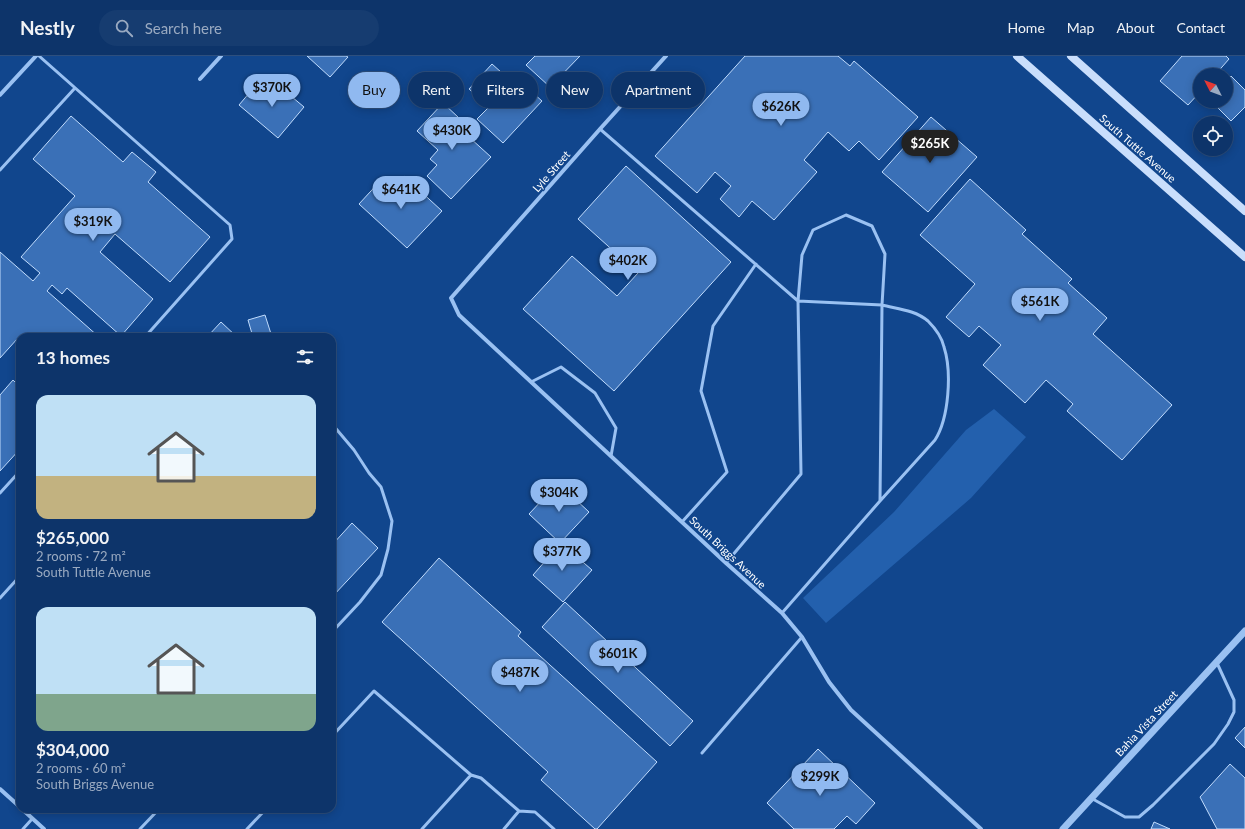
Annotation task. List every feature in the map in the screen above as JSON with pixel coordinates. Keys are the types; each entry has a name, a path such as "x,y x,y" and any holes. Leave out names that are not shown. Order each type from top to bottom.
{"main road":[{"name":"South Tuttle Avenue","path":"1017,56 1245,257"},
{"path":"1071,56 1245,211"}],"street":[{"path":"0,95 36,56"},
{"path":"200,79 221,56"},
{"name":"Lyle Street","path":"451,298 666,56"},
{"name":"South Briggs Avenue","path":"451,298 459,315 726,563 782,613 802,637 829,682 851,710 981,829"},
{"name":"Bahia Vista Street","path":"1063,829 1245,631"},
{"path":"0,789 16,803"},
{"path":"26,813 44,829"}],"lane":[{"path":"39,56 230,226 232,240 149,333"},
{"path":"0,170 75,88"},
{"path":"600,129 798,300 882,305 909,311 918,314 928,322 935,330 944,346 948,382 947,407 940,433 782,613"},
{"path":"726,563 801,474 798,300 802,255 813,230 846,215 872,226 885,254 882,305 880,501"},
{"path":"682,522 727,472 701,391 713,326 756,264"},
{"path":"531,382 561,367 595,393 616,428 611,456"},
{"path":"336,429 354,450 369,473 381,487 392,521 388,549 381,575 360,602 336,628"},
{"path":"0,493 16,475"},
{"path":"0,598 16,580"},
{"path":"702,753 802,637"},
{"path":"1091,798 1125,817 1139,817 1214,744 1228,724 1234,712 1234,700 1217,663"},
{"path":"336,732 374,691 471,775 482,778 520,811 535,812 554,829"},
{"path":"422,829 471,775"},
{"path":"504,829 520,811"},
{"path":"140,829 155,813"},
{"path":"247,829 262,813"},
{"path":"23,829 32,819"}],"shaded area":[{"path":"994,409 1026,437 971,498 826,623 803,598 894,512 966,430"}],"building":[{"path":"307,56 346,56 348,57 330,77"},
{"path":"535,56 580,56 565,72 546,72 546,83 538,76 538,72 534,72 526,65"},
{"path":"745,56 838,56 850,66 854,61 918,117 879,160 859,141 849,151 828,132 804,160 817,172 774,220 752,201 739,217 720,199 731,186 715,172 697,193 655,156 698,108 705,108 705,100"},
{"path":"1182,56 1226,56 1229,59 1221,68 1193,68 1193,100 1188,105 1160,81"},
{"path":"492,64 501,72 485,72"},
{"path":"1233,78 1245,90 1245,107 1233,119 1233,116 1226,116 1218,108 1233,108"},
{"path":"273,81 304,107 278,138 239,105 256,85 264,92"},
{"path":"538,97 542,101 538,105"},
{"path":"438,108 448,108 474,132 469,137 491,157 451,199 427,176 437,165 430,159 438,150 417,131"},
{"path":"488,108 536,108 503,143 477,119"},
{"path":"71,116 123,162 132,152 156,172 148,182 210,237 170,282 115,234 100,252 153,299 124,333 118,333 67,288 62,294 52,285 47,291 94,333 16,333 16,340 0,358 0,252 33,281 40,273 21,257 75,196 33,159"},
{"path":"931,117 977,157 928,212 882,172"},
{"path":"626,166 731,262 614,391 523,309 572,256 617,296 638,273 578,219"},
{"path":"404,176 442,211 407,248 359,204 382,179 393,188"},
{"path":"970,179 1026,230 1022,234 1072,279 1068,283 1107,318 1093,334 1172,405 1122,460 1067,411 1073,404 1046,380 1025,403 983,365 1001,345 979,326 969,337 946,317 975,284 920,235"},
{"path":"265,315 271,333 252,333 248,320"},
{"path":"221,322 233,333 211,333"},
{"path":"13,380 16,383 16,453 0,471 0,395"},
{"path":"558,483 589,512 560,543 529,514"},
{"path":"352,523 378,548 336,593 336,541"},
{"path":"561,543 592,570 563,602 533,575"},
{"path":"439,558 521,632 518,636 657,762 597,829 595,829 541,780 548,772 382,622"},
{"path":"565,602 693,721 670,746 542,627"},
{"path":"1245,727 1245,748 1235,738"},
{"path":"818,749 875,803 856,824 847,816 834,829 794,829 767,803"},
{"path":"1230,764 1245,778 1245,829 1217,829 1200,797"},
{"path":"1154,822 1170,829 1151,829"}]}
